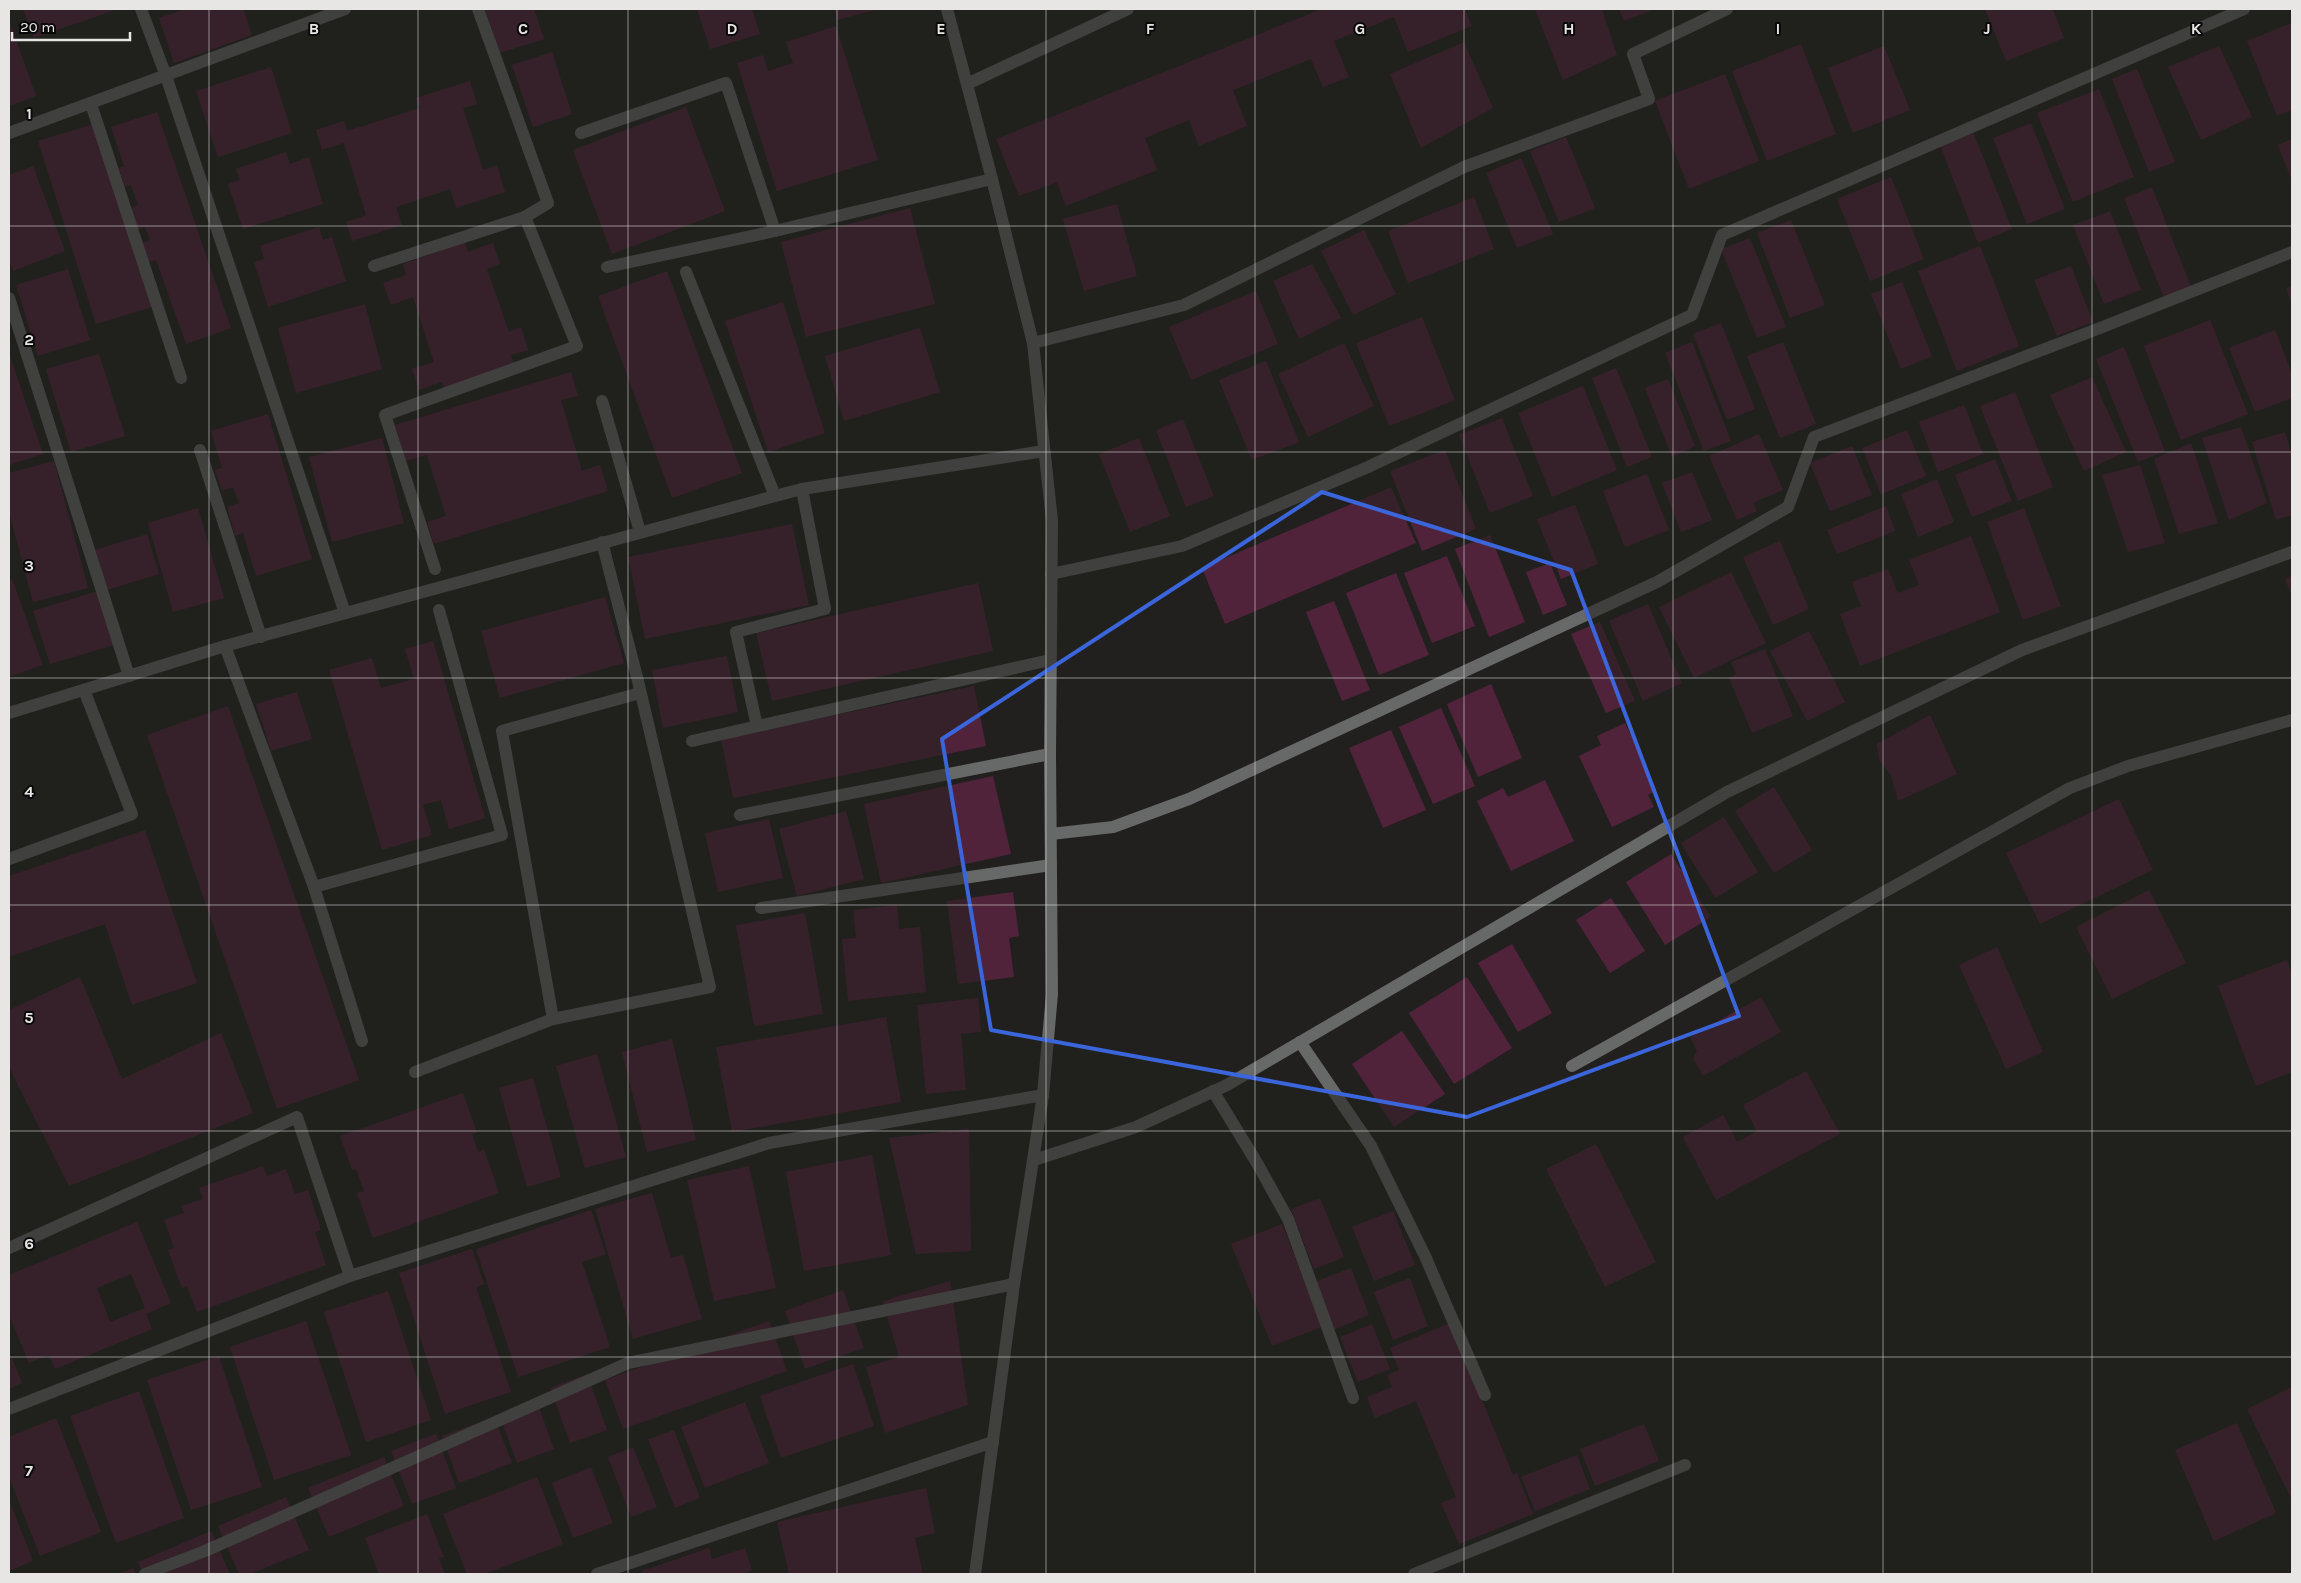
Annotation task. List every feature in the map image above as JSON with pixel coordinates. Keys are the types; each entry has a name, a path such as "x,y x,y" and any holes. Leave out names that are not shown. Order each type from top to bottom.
{"street":[{"path":"142,9 345,613"},
{"path":"9,133 345,9"},
{"path":"374,266 525,217 548,203 478,9"},
{"path":"947,9 992,179 1032,343 1052,521 1050,660 1052,994 1043,1095 1014,1284 975,1574"},
{"path":"967,84 1128,9"},
{"path":"1032,343 1184,305 1464,167 1649,99 1633,54 1727,9"},
{"path":"1051,574 1182,546 1368,467 1692,316 1722,235 2244,9"},
{"path":"581,133 726,83 776,232"},
{"path":"91,104 181,378"},
{"path":"607,267 776,232 992,179"},
{"path":"435,569 385,415 577,346 525,217"},
{"path":"1051,834 1113,827 1189,799 1658,582 1788,507 1814,437 2100,328 2292,252"},
{"path":"686,272 775,496"},
{"path":"9,298 129,676"},
{"path":"602,401 640,532"},
{"path":"200,450 261,636"},
{"path":"9,713 225,646 802,489 1044,451"},
{"path":"757,726 736,632 825,609 802,489"},
{"path":"415,1072 553,1019 710,986 638,680 602,542"},
{"path":"1034,1160 1136,1127 1213,1091 1727,792 2022,650 2292,552"},
{"path":"314,887 502,835 439,610"},
{"path":"225,646 314,887 362,1041"},
{"path":"692,740 1050,660"},
{"path":"9,859 132,814 84,690"},
{"path":"553,1019 502,731 640,693"},
{"path":"1572,1066 2070,788 2128,766 2292,720"},
{"path":"740,815 1050,754"},
{"path":"761,908 1051,865"},
{"path":"1300,1042 1371,1146 1425,1256 1485,1395"},
{"path":"1213,1091 1257,1163 1288,1219 1353,1398"},
{"path":"9,1409 350,1276 769,1144 1043,1095"},
{"path":"9,1248 297,1117 350,1276"},
{"path":"145,1574 205,1551 628,1363 1014,1284"},
{"path":"598,1574 993,1442"},
{"path":"1414,1574 1685,1464"}],"highlighted area":[{"path":"1322,492 1571,570 1739,1016 1467,1117 991,1030 942,739"}],"building":[{"path":"23,9 111,9 112,11 34,38"},
{"path":"186,9 243,9 252,35 174,63 159,18"},
{"path":"485,9 534,9 544,39 500,53"},
{"path":"697,9 752,9 760,34 710,49"},
{"path":"835,9 878,9 837,20"},
{"path":"1322,9 1465,9 1472,26 1408,52 1394,17 1334,41 1349,77 1323,87 1311,59 1233,90 1247,126 1199,146 1189,120 1145,138 1157,170 1066,206 1057,182 1019,196 996,139"},
{"path":"1535,9 1602,9 1617,55 1563,80"},
{"path":"1619,9 1655,9 1624,21"},
{"path":"1985,9 2053,9 2064,38 2006,61"},
{"path":"9,20 36,96 9,106"},
{"path":"2292,23 2292,110 2277,116 2247,41"},
{"path":"836,26 878,160 777,191 737,63 763,55 768,71 793,63 786,42"},
{"path":"1464,42 1493,108 1421,148 1390,74"},
{"path":"1801,44 1836,134 1767,161 1732,71"},
{"path":"1884,46 1910,110 1853,133 1828,68"},
{"path":"2219,46 2252,117 2201,140 2168,67"},
{"path":"552,52 572,114 533,127 512,65"},
{"path":"271,67 292,133 218,157 196,91"},
{"path":"2137,69 2175,162 2149,172 2112,79"},
{"path":"1725,74 1759,161 1689,189 1655,101"},
{"path":"470,81 477,104 463,108 483,170 497,165 505,192 456,208 450,189 396,207 402,225 352,241 346,222 366,215 344,143 322,150 316,130 344,121 347,131 420,108 416,98"},
{"path":"2099,89 2134,177 2073,202 2037,113"},
{"path":"686,107 725,211 612,254 573,150"},
{"path":"157,112 231,328 186,344 156,260 149,262 142,243 150,240 145,227 137,230 130,208 138,205 131,185 125,187 119,168 124,166 111,127"},
{"path":"2031,123 2065,209 2027,224 1993,138"},
{"path":"94,124 152,307 96,324 38,141"},
{"path":"1973,132 2012,229 1978,243 1940,145"},
{"path":"1566,137 1595,208 1559,222 1530,151"},
{"path":"2292,139 2292,181 2278,145"},
{"path":"286,152 290,164 309,157 323,204 243,229 228,184 240,180 236,169"},
{"path":"1521,158 1553,234 1517,248 1486,173"},
{"path":"33,166 65,251 13,271 9,259 9,175"},
{"path":"1891,177 1924,259 1870,281 1837,199"},
{"path":"2152,187 2191,287 2164,298 2124,198"},
{"path":"1474,197 1494,249 1408,283 1388,231"},
{"path":"1117,204 1137,276 1084,291 1063,219"},
{"path":"910,208 935,304 806,337 781,242"},
{"path":"2110,211 2141,290 2104,304 2073,225"},
{"path":"1791,220 1825,305 1790,318 1757,233"},
{"path":"319,227 323,240 332,237 346,281 268,307 254,262 264,259 260,246"},
{"path":"1364,230 1396,294 1353,315 1321,251"},
{"path":"1750,238 1786,327 1757,338 1721,249"},
{"path":"465,242 468,252 493,243 500,264 487,269 509,332 521,327 528,350 511,355 515,367 445,390 442,382 419,390 412,369 434,362 413,297 391,305 383,283 406,275 403,264"},
{"path":"1980,246 2019,346 1957,371 1918,271"},
{"path":"1312,264 1341,318 1299,339 1273,281"},
{"path":"2071,266 2093,322 2057,336 2034,280"},
{"path":"68,269 90,340 38,356 16,285"},
{"path":"667,271 742,473 672,498 598,296"},
{"path":"1902,282 1932,356 1901,369 1871,294"},
{"path":"2292,286 2292,305 2286,288"},
{"path":"1256,291 1278,344 1191,380 1169,327"},
{"path":"783,302 825,433 768,452 725,321"},
{"path":"365,304 382,369 296,393 278,328"},
{"path":"1422,317 1455,400 1389,426 1356,343"},
{"path":"2210,320 2248,414 2181,440 2144,346"},
{"path":"1721,323 1755,409 1727,420 1693,334"},
{"path":"920,328 940,392 844,421 825,356"},
{"path":"2275,330 2292,374 2292,398 2255,412 2229,348"},
{"path":"1692,342 1731,441 1704,451 1665,353"},
{"path":"1783,342 1816,424 1780,438 1747,356"},
{"path":"1344,343 1374,406 1308,437 1278,374"},
{"path":"2124,347 2165,451 2138,462 2096,359"},
{"path":"9,353 43,454 9,465"},
{"path":"99,354 125,436 71,452 46,369"},
{"path":"1266,361 1299,442 1252,460 1219,380"},
{"path":"1616,368 1652,457 1627,467 1592,378"},
{"path":"571,372 578,396 561,400 582,471 600,465 608,491 434,544 427,522 446,516 427,455 406,461 395,425"},
{"path":"2092,377 2126,452 2084,471 2050,395"},
{"path":"1668,379 1695,446 1672,457 1645,388"},
{"path":"1583,386 1617,470 1552,497 1518,413"},
{"path":"2015,392 2053,487 2018,501 1980,406"},
{"path":"1964,405 1983,454 1938,472 1919,422"},
{"path":"268,414 312,559 256,576 243,533 235,536 227,507 239,503 233,487 222,491 215,470 222,468 211,431"},
{"path":"1502,418 1533,496 1490,513 1459,435"},
{"path":"1183,419 1214,496 1186,507 1156,430"},
{"path":"2241,427 2267,503 2229,520 2202,438"},
{"path":"1907,430 1926,476 1881,494 1862,448"},
{"path":"2285,432 2292,457 2292,515 2276,520 2252,442"},
{"path":"1759,434 1783,490 1753,503 1757,511 1737,520 1709,456"},
{"path":"382,438 404,523 332,542 309,457"},
{"path":"1139,438 1170,516 1130,532 1099,454"},
{"path":"2191,443 2218,523 2179,534 2154,459"},
{"path":"1852,446 1872,495 1830,511 1810,463"},
{"path":"1445,450 1476,529 1422,551 1390,471"},
{"path":"1995,459 2012,501 1972,517 1955,475"},
{"path":"54,461 88,588 33,602 9,512 9,473"},
{"path":"2140,465 2165,543 2128,552 2102,475"},
{"path":"1692,472 1712,520 1681,532 1662,483"},
{"path":"1647,474 1669,530 1625,547 1603,491"},
{"path":"1937,479 1954,522 1918,537 1901,494"},
{"path":"1391,487 1416,543 1225,624 1202,568"},
{"path":"1575,505 1598,564 1561,579 1537,519"},
{"path":"1886,506 1895,531 1837,554 1827,530"},
{"path":"198,508 224,598 173,612 148,523"},
{"path":"2024,508 2061,606 2023,620 1987,522"},
{"path":"792,524 809,605 645,639 628,557"},
{"path":"147,534 159,574 107,590 95,550"},
{"path":"1490,535 1525,622 1489,637 1455,549"},
{"path":"1971,536 2000,612 1860,666 1840,614 1861,606 1852,582 1888,569 1898,593 1919,585 1909,560"},
{"path":"1780,541 1809,609 1773,625 1743,557"},
{"path":"1447,556 1475,626 1432,643 1404,573"},
{"path":"1550,563 1567,605 1543,615 1526,572"},
{"path":"1731,572 1766,643 1694,678 1659,607"},
{"path":"1396,573 1429,655 1379,675 1346,593"},
{"path":"2292,575 2292,596 2285,579"},
{"path":"12,579 43,665 9,677 9,581"},
{"path":"978,583 993,651 772,701 756,633"},
{"path":"98,591 114,645 50,664 33,611"},
{"path":"605,597 624,663 500,698 481,631"},
{"path":"1334,601 1370,690 1342,701 1306,612"},
{"path":"1648,604 1682,683 1643,701 1609,621"},
{"path":"1600,622 1635,701 1606,713 1571,634"},
{"path":"1809,631 1845,702 1807,721 1770,651"},
{"path":"433,641 485,818 449,829 441,800 423,805 432,835 382,850 329,670 372,658 381,688 414,679 405,649"},
{"path":"1765,649 1793,716 1752,733 1729,678 1736,674 1731,662"},
{"path":"727,656 738,712 663,728 652,670"},
{"path":"1491,684 1522,758 1478,777 1447,704"},
{"path":"974,686 986,746 733,798 721,739"},
{"path":"297,692 312,739 271,751 256,704"},
{"path":"228,706 359,1080 277,1109 147,735"},
{"path":"1441,708 1475,786 1433,804 1399,727"},
{"path":"1930,715 1957,774 1898,801 1891,775 1879,760 1877,744"},
{"path":"1625,723 1657,790 1648,795 1654,807 1612,827 1579,756 1601,745 1597,736"},
{"path":"1391,730 1426,810 1383,828 1349,748"},
{"path":"993,776 1011,854 881,883 864,804"},
{"path":"1545,780 1574,841 1511,871 1477,801 1503,788 1508,797"},
{"path":"1774,787 1812,850 1774,873 1735,811"},
{"path":"2119,799 2153,870 2040,924 2006,853"},
{"path":"846,811 864,879 797,896 779,829"},
{"path":"1724,817 1758,872 1715,898 1681,843"},
{"path":"769,819 783,878 718,892 705,833"},
{"path":"145,830 197,983 132,1005 105,924 9,957 9,876"},
{"path":"1671,854 1711,917 1665,945 1626,882"},
{"path":"2149,890 2186,963 2112,999 2076,927"},
{"path":"1013,892 1019,936 1009,938 1014,977 958,984 947,901"},
{"path":"1611,898 1645,951 1610,973 1576,920"},
{"path":"897,905 899,929 920,927 926,992 848,1001 842,939 856,938 853,910"},
{"path":"805,913 823,1014 754,1026 736,925"},
{"path":"1512,944 1552,1013 1518,1032 1478,963"},
{"path":"1997,947 2043,1052 2006,1069 1959,965"},
{"path":"2287,960 2292,974 2292,1072 2256,1086 2218,986"},
{"path":"80,977 122,1079 221,1033 253,1113 69,1186 9,1067 9,1010"},
{"path":"1467,977 1512,1048 1454,1084 1409,1013"},
{"path":"1761,997 1781,1032 1703,1076 1693,1058 1697,1051 1690,1037"},
{"path":"978,998 981,1032 961,1034 966,1090 926,1094 917,1005"},
{"path":"886,1017 901,1102 732,1132 716,1047"},
{"path":"1402,1031 1445,1094 1394,1127 1352,1064"},
{"path":"672,1039 696,1140 647,1152 622,1052"},
{"path":"597,1054 626,1157 585,1168 556,1066"},
{"path":"1806,1071 1840,1134 1716,1200 1683,1137 1723,1115 1737,1142 1757,1131 1743,1105"},
{"path":"533,1078 561,1177 527,1187 499,1088"},
{"path":"463,1093 477,1133 472,1134 478,1152 484,1149 499,1193 373,1238 357,1193 364,1191 356,1169 352,1170 340,1136"},
{"path":"969,1129 971,1251 916,1254 889,1138"},
{"path":"1596,1144 1656,1262 1605,1287 1546,1169"},
{"path":"872,1155 891,1255 804,1271 786,1172"},
{"path":"263,1166 267,1176 286,1169 295,1194 308,1190 321,1230 315,1232 326,1265 197,1312 187,1286 182,1288 168,1250 174,1248 164,1220 184,1213 181,1206 203,1199 199,1188"},
{"path":"749,1166 776,1288 714,1301 687,1180"},
{"path":"652,1193 671,1258 683,1255 702,1319 633,1339 595,1209"},
{"path":"1320,1198 1344,1257 1314,1269 1291,1209"},
{"path":"591,1210 606,1254 582,1262 610,1347 518,1377 476,1249"},
{"path":"1393,1211 1415,1265 1374,1281 1352,1227"},
{"path":"137,1222 171,1303 146,1314 152,1329 55,1369 49,1355 29,1363 9,1315 9,1275","holes":["131,1274 145,1308 110,1322 97,1288"]},
{"path":"1282,1224 1322,1327 1272,1346 1231,1244"},
{"path":"472,1249 484,1284 476,1287 511,1392 445,1414 399,1273"},
{"path":"1351,1268 1369,1315 1333,1330 1315,1282"},
{"path":"1410,1278 1428,1326 1393,1340 1374,1292"},
{"path":"950,1281 968,1405 885,1433 866,1367 899,1357 883,1301"},
{"path":"843,1290 864,1348 805,1369 785,1311"},
{"path":"388,1291 431,1420 366,1442 324,1312"},
{"path":"306,1321 351,1455 274,1480 230,1347"},
{"path":"769,1321 787,1371 623,1429 605,1380"},
{"path":"1450,1323 1513,1475 1517,1473 1533,1514 1459,1544 1441,1503 1456,1497 1416,1401 1375,1418 1367,1397 1392,1387 1387,1375 1399,1370 1390,1348"},
{"path":"1372,1324 1390,1369 1358,1382 1340,1337"},
{"path":"9,1351 22,1383 9,1389"},
{"path":"219,1356 262,1487 191,1510 147,1380"},
{"path":"853,1364 874,1426 781,1458 760,1396"},
{"path":"587,1374 607,1430 570,1443 550,1388"},
{"path":"2292,1387 2292,1500 2247,1409"},
{"path":"139,1391 184,1518 116,1543 70,1416"},
{"path":"745,1402 769,1463 705,1488 681,1427"},
{"path":"538,1405 554,1449 517,1463 501,1419"},
{"path":"494,1417 512,1463 459,1483 442,1436"},
{"path":"56,1418 101,1532 40,1556 9,1477 9,1437"},
{"path":"2237,1423 2276,1513 2214,1541 2175,1450"},
{"path":"1644,1424 1659,1461 1595,1486 1580,1449"},
{"path":"674,1430 700,1498 675,1508 648,1439"},
{"path":"436,1434 456,1488 412,1504 391,1451"},
{"path":"633,1447 657,1507 631,1517 608,1457"},
{"path":"1577,1455 1590,1489 1535,1511 1521,1477"},
{"path":"384,1457 404,1506 329,1537 308,1488"},
{"path":"591,1467 613,1523 573,1538 552,1483"},
{"path":"537,1477 563,1544 485,1574 467,1574 443,1514"},
{"path":"926,1488 935,1533 915,1538 923,1574 789,1574 777,1522"},
{"path":"286,1497 309,1550 250,1574 239,1574 218,1526"},
{"path":"9,1500 33,1561 9,1571"},
{"path":"427,1514 444,1557 439,1558 445,1574 379,1574 365,1538"},
{"path":"211,1531 230,1574 143,1574 138,1562"},
{"path":"709,1548 712,1559 745,1548 752,1570 745,1574 643,1574 642,1571"},
{"path":"133,1568 136,1574 118,1574"}]}
